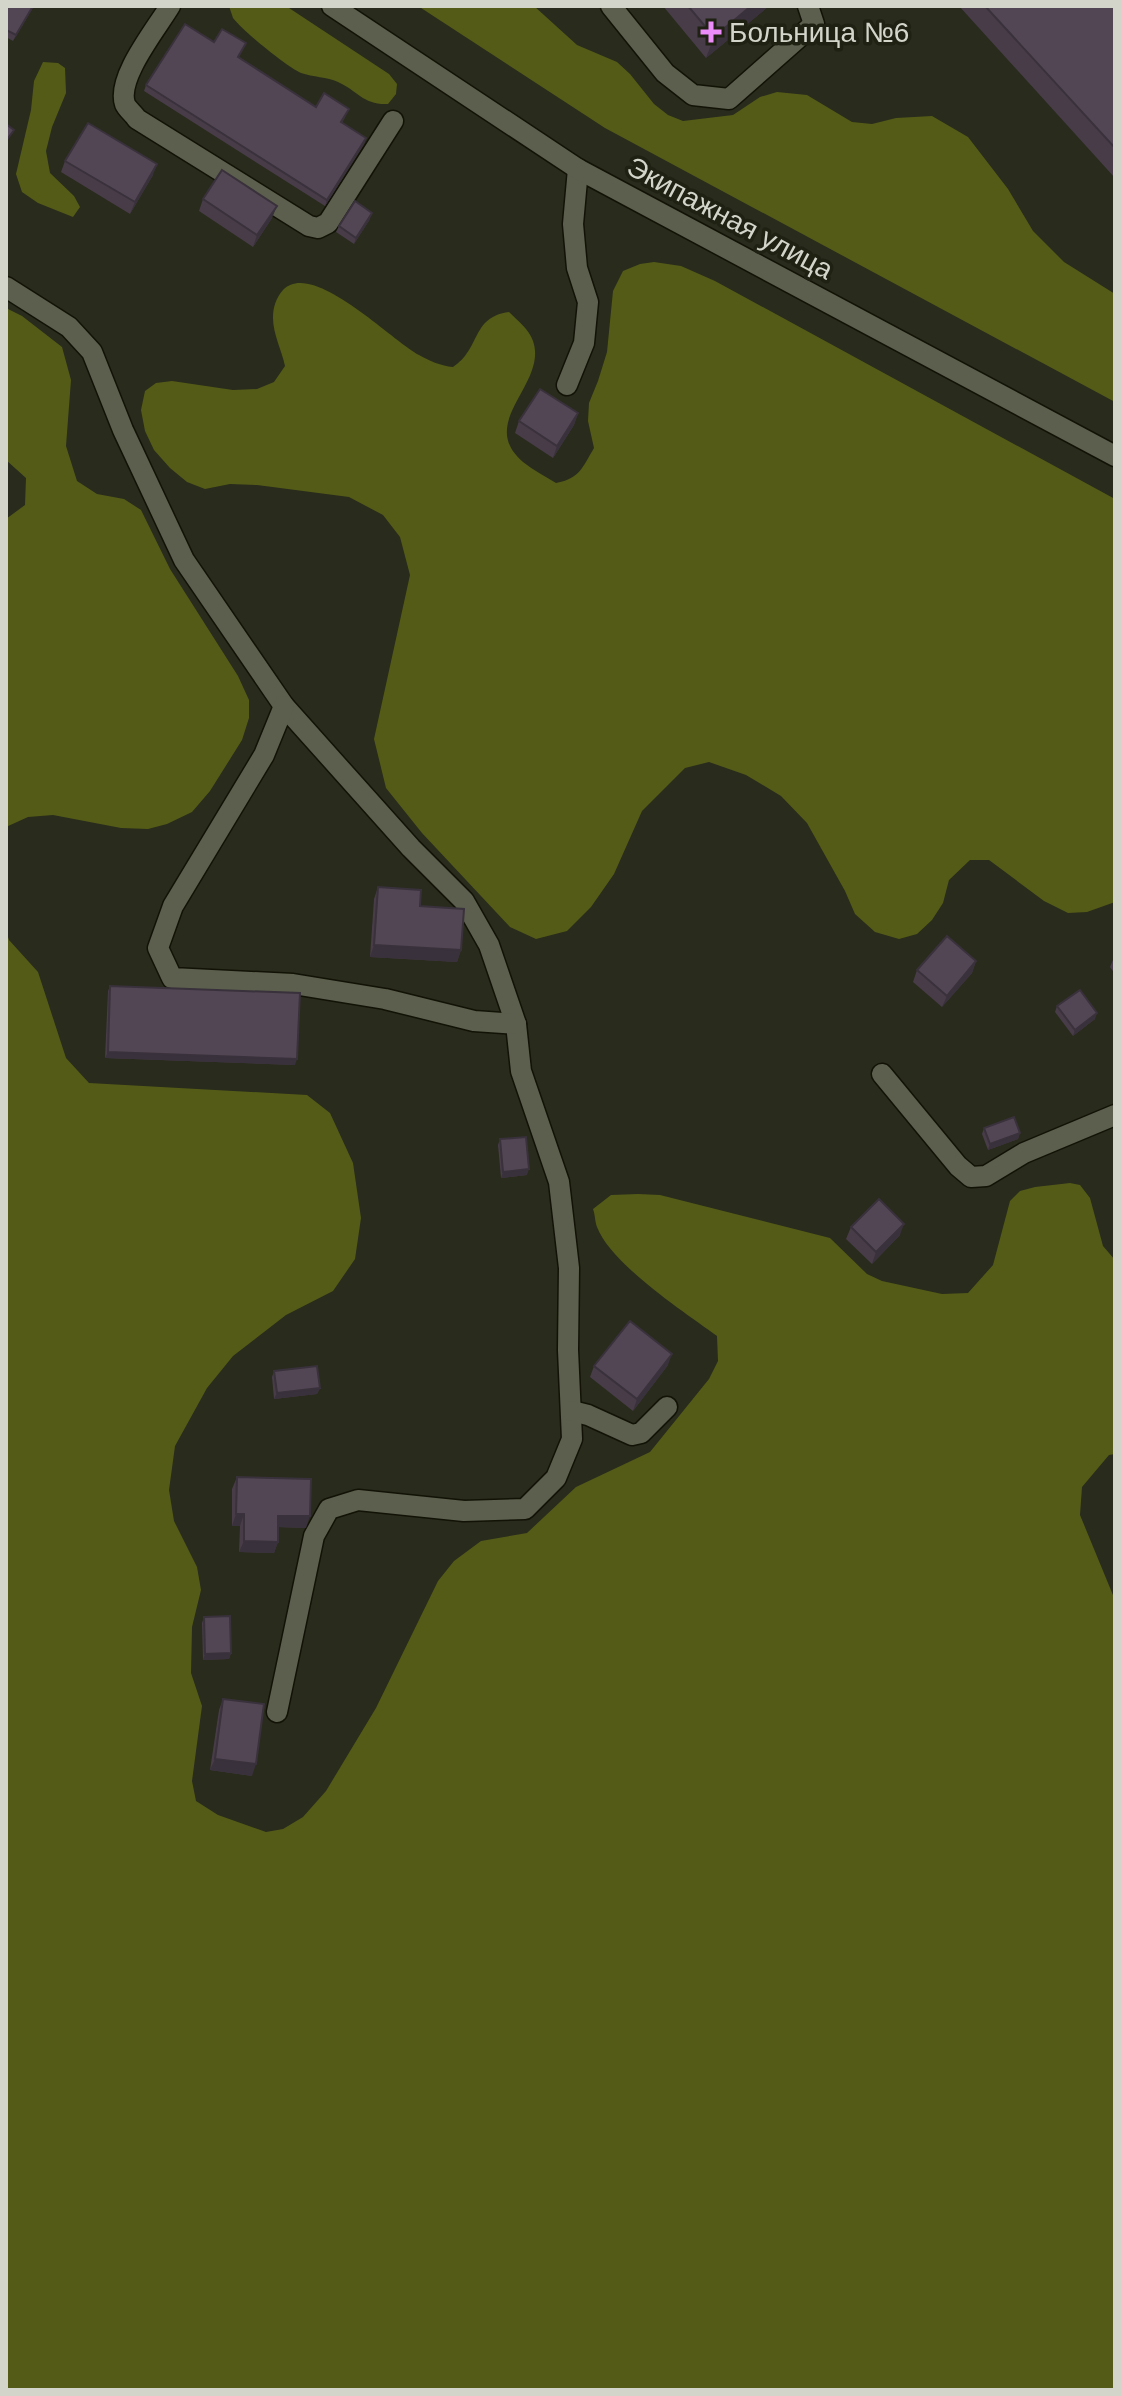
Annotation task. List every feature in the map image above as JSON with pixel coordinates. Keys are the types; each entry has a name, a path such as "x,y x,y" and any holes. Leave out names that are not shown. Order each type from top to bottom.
{"main road":[{"path":"170,6 130,71 124,87 125,104 137,119 309,226 318,228 328,223 393,121"},
{"name":"Экипажная улица","path":"332,6 578,169 1115,456"},
{"path":"611,6 665,73 693,95 729,99 814,24 808,6"},
{"path":"567,385 584,343 588,302 577,268 573,224 578,169"},
{"path":"6,287 69,327 92,352 123,430 184,560 284,706 411,848 464,901 489,945 516,1024 521,1071 559,1182 569,1268 568,1350 572,1439 556,1478 525,1509 464,1511 358,1500 329,1509 314,1536 277,1712"},
{"path":"284,706 264,755 173,906 158,948 172,978 293,984 385,999 474,1021 516,1024"},
{"path":"882,1074 958,1166 971,1177 986,1176 1024,1153 1115,1115"},
{"path":"572,1411 632,1435 641,1433 667,1407"}],"green space":[{"path":"229,6 286,6 389,74 397,84 396,94 388,104 379,104 338,82 301,73 246,31 233,18"},
{"path":"418,6 534,6 577,45 617,62 654,104 668,115 683,121 733,115 760,97 777,92 807,95 852,122 872,124 896,118 932,116 968,137 1008,189 1033,231 1064,262 1115,294 1115,402 605,128"},
{"path":"43,62 58,63 65,68 66,93 46,151 50,173 74,196 80,207 73,217 38,203 22,192 16,174 31,110 34,81"},
{"path":"654,262 681,266 715,281 1115,499 1115,902 1087,912 1068,913 1044,901 989,860 970,860 949,880 943,903 932,920 917,934 899,939 875,932 855,914 807,823 781,796 746,775 709,762 685,768 642,811 614,874 591,907 567,931 536,939 510,927 422,833 386,788 374,739 410,575 400,537 383,515 349,497 257,485 230,484 205,489 187,482 154,450 145,431 141,410 145,391 156,383 172,381 233,390 257,389 274,382 285,366 273,324 275,303 283,290 296,283 313,285 351,305 419,355 453,367 468,352 488,320 509,312 531,337 535,357 509,417 507,432 511,447 523,462 535,470 556,483 564,481 580,471 594,448 588,421 589,403 607,352 613,291 623,271"},
{"path":"6,308 22,316 62,347 71,380 66,446 77,481 97,494 124,499 141,510 170,569 238,676 249,700 249,718 242,740 210,791 192,812 167,824 148,829 121,828 53,815 28,817 6,827 6,519 25,505 26,478 6,460"},
{"path":"6,931 9,940 38,972 66,1058 89,1083 307,1095 330,1113 353,1163 361,1218 355,1259 333,1291 286,1315 233,1356 207,1388 175,1446 169,1490 174,1521 197,1567 201,1590 192,1627 191,1673 202,1706 192,1781 196,1801 218,1815 266,1832 283,1829 303,1817 326,1791 376,1708 438,1581 454,1561 481,1541 527,1533 576,1487 650,1452 709,1379 718,1361 717,1336 632,1271 605,1241 597,1227 593,1209 611,1195 660,1195 830,1238 867,1274 882,1281 942,1294 968,1293 993,1265 1010,1201 1020,1191 1070,1183 1080,1185 1090,1198 1103,1246 1115,1260 1115,1454 1109,1455 1082,1487 1080,1515 1115,1600 1115,2390 6,2390"}],"building":[{"path":"6,6 33,6 16,35 6,30"},
{"path":"688,6 751,6 714,37"},
{"path":"985,6 1115,6 1115,148"},
{"path":"185,24 214,42 222,29 246,43 238,57 316,107 324,93 349,109 341,122 366,138 327,200 146,85"},
{"path":"88,123 157,164 135,202 65,161"},
{"path":"6,124 14,130 6,141"},
{"path":"222,170 277,206 257,235 203,199"},
{"path":"355,201 372,213 356,238 339,226"},
{"path":"540,389 578,413 557,446 519,421"},
{"path":"378,887 421,890 420,906 464,909 461,950 374,945"},
{"path":"947,936 976,961 947,996 917,970"},
{"path":"110,986 300,993 297,1059 108,1052"},
{"path":"1080,990 1097,1013 1075,1030 1057,1006"},
{"path":"1014,1117 1020,1133 990,1144 984,1128"},
{"path":"526,1137 529,1169 503,1172 500,1139"},
{"path":"879,1199 904,1224 876,1252 851,1227"},
{"path":"630,1321 672,1354 637,1399 594,1366"},
{"path":"317,1366 320,1388 277,1393 274,1371"},
{"path":"237,1477 311,1479 310,1516 278,1516 278,1542 244,1541 244,1514 236,1514"},
{"path":"230,1616 231,1653 205,1654 204,1617"},
{"path":"223,1699 264,1704 256,1764 215,1759"}],"place":[{"name":"Больница №6","path":"711,32"}]}
